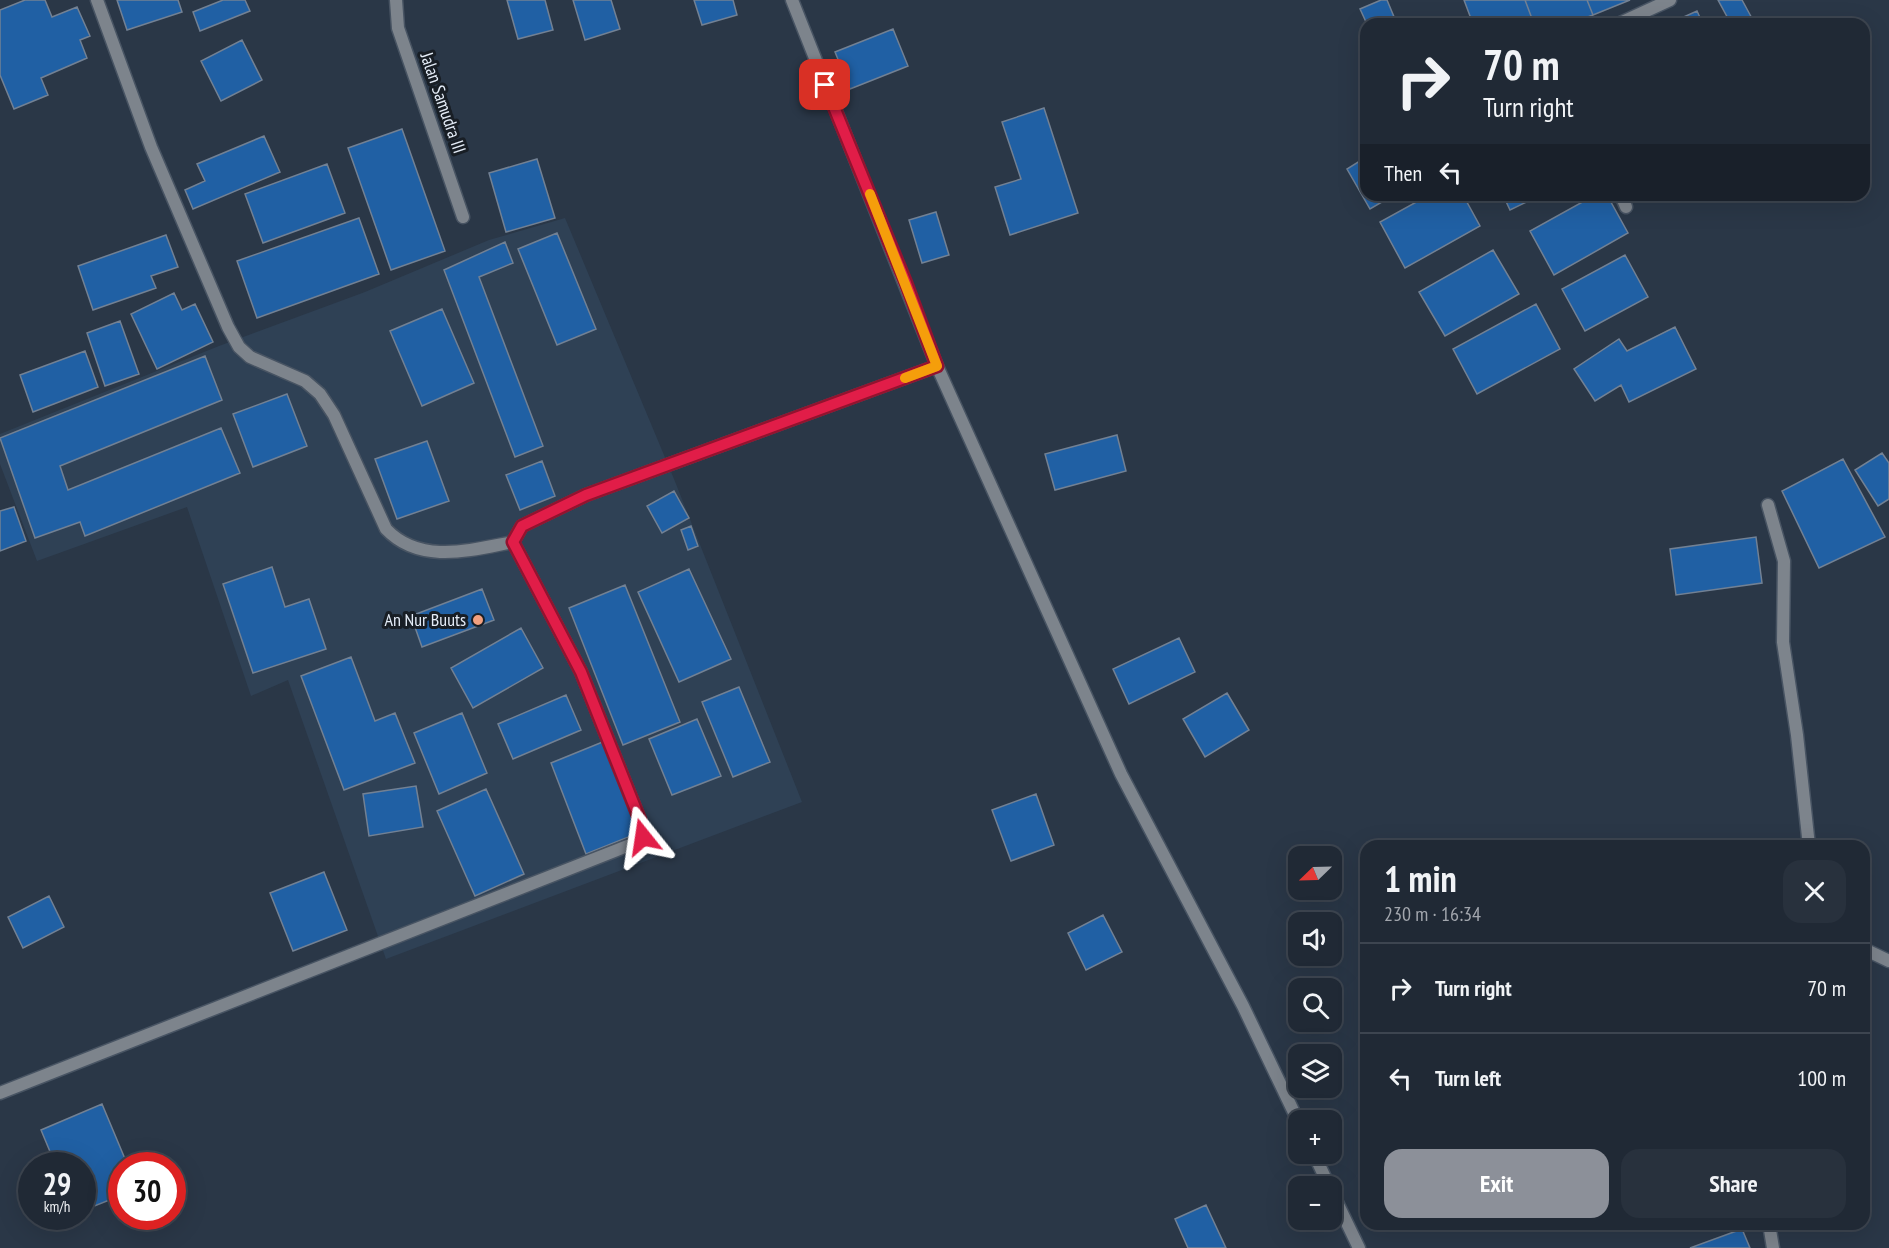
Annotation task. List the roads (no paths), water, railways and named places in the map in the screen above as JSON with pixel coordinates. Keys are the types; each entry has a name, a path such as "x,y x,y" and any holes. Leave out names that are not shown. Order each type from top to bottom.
{"street":[{"path":"97,0 151,147 228,327 239,347 268,367 305,381 321,394 334,415 386,529 397,541 419,550 439,552 465,551 513,542"},
{"name":"Jalan Samudra III","path":"396,0 398,28 463,217"},
{"path":"792,0 937,366 1121,774 1243,1006 1293,1110"},
{"path":"1631,18 1670,0"},
{"path":"1624,201 1626,207"},
{"path":"513,542 522,526 586,495 937,366"},
{"path":"1768,505 1784,561 1783,642 1797,735 1808,840"},
{"path":"0,1093 640,841 644,831 581,672 513,542"},
{"path":"1870,952 1889,961"},
{"path":"1342,1213 1359,1248"},
{"path":"1770,1230 1773,1248"}],"place":[{"name":"An Nur Buuts","path":"478,620"}]}
